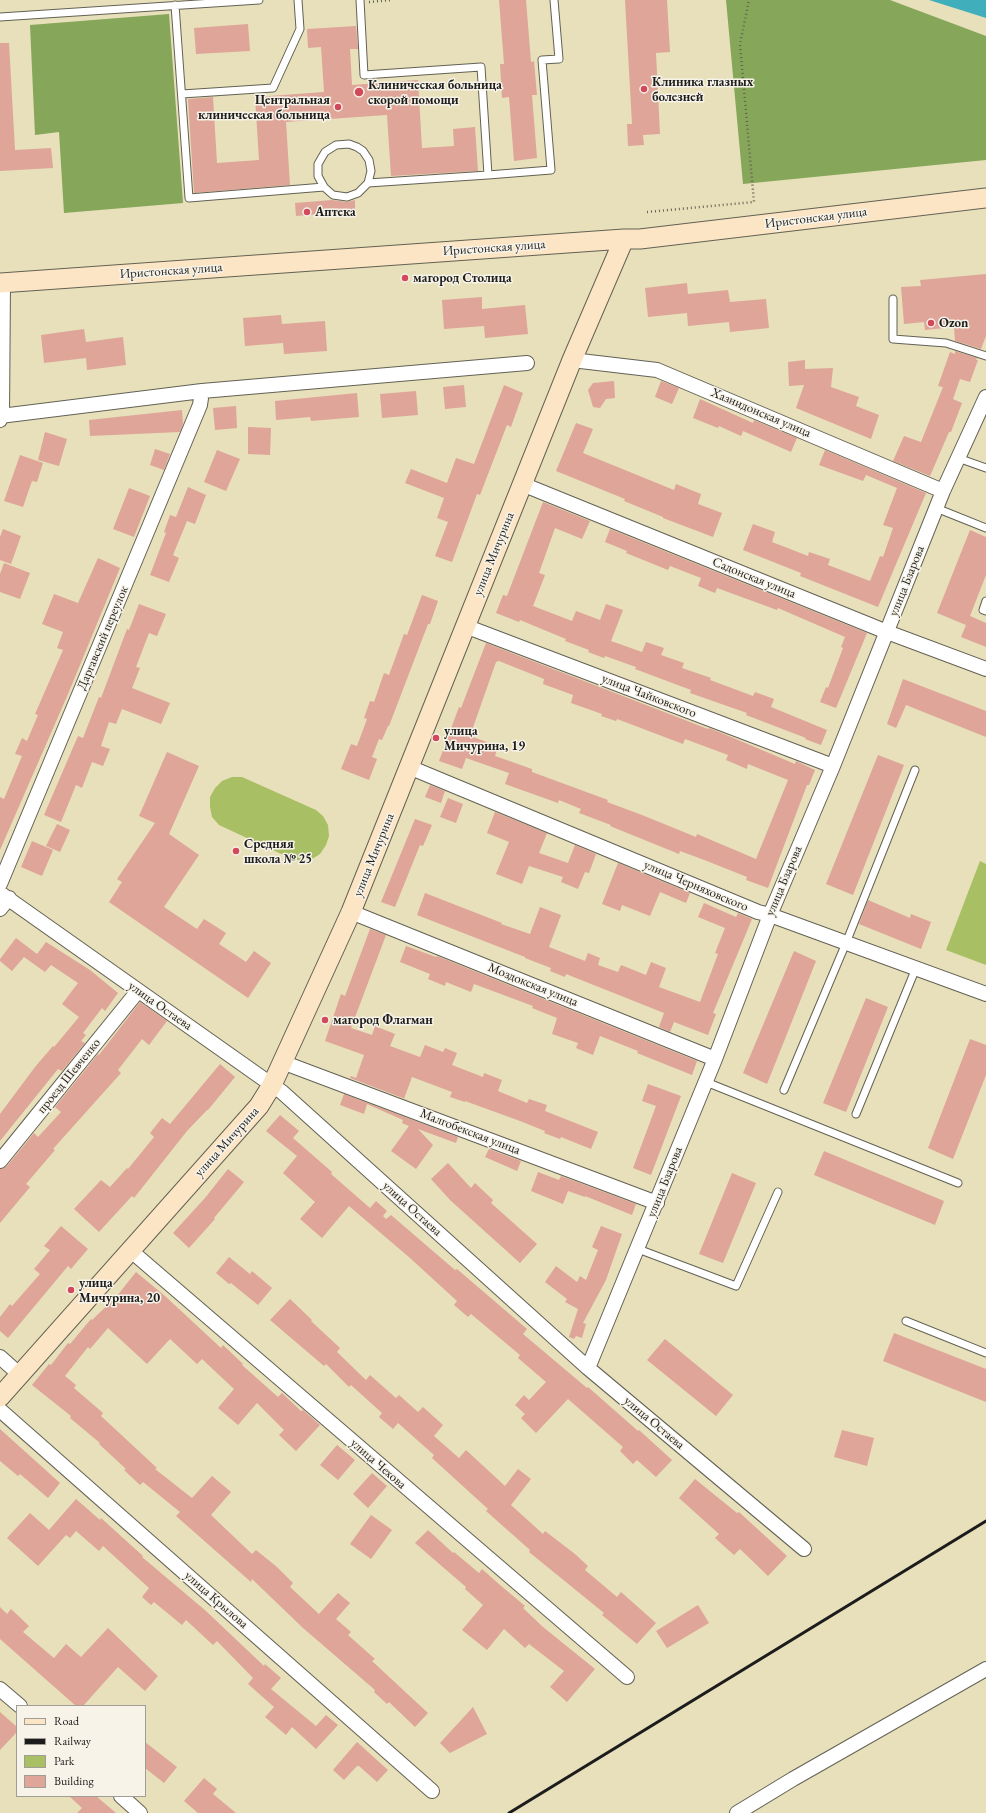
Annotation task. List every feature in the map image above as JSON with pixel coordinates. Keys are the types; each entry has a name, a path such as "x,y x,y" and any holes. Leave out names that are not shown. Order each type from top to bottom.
{"street":[{"name":"Иристонская улица","path":"2,283 624,238 640,239 986,198"},
{"name":"улица Мичурина","path":"0,1396 259,1106 272,1085 351,912 572,360 624,238"},
{"path":"2,283 1,417 202,391 527,363"},
{"name":"Хазнидонская улица","path":"572,360 657,370 943,491"},
{"name":"Даргавский переулок","path":"0,884 200,405 202,391"},
{"name":"улица Бзарова","path":"588,1368 706,1082 770,915 833,766 936,508 986,397"},
{"name":"Садонская улица","path":"522,484 887,632 986,669"},
{"name":"улица Чайковского","path":"465,626 833,766"},
{"name":"улица Черняховского","path":"409,767 758,912 770,915 986,994"},
{"name":"улица Остаева","path":"3,900 138,991 288,1097 588,1368 804,1549"},
{"name":"Моздокская улица","path":"351,912 715,1059"},
{"name":"проезд Шевченко","path":"0,1161 138,991"},
{"name":"Малгобекская улица","path":"282,1062 657,1203"},
{"name":"улица Чехова","path":"130,1250 627,1677"},
{"path":"0,1357 19,1374"},
{"name":"улица Крылова","path":"0,1410 432,1791"},
{"path":"737,1813 793,1778 986,1669"},
{"path":"0,1689 19,1705"},
{"path":"122,1797 140,1813"}],"lane":[{"path":"0,17 259,0"},
{"path":"182,94 273,88 300,29 298,0"},
{"path":"368,183 551,170 542,60 559,59 554,0"},
{"path":"360,1 364,75 480,67 488,175"},
{"path":"175,5 189,198 324,187"},
{"path":"349,144 357,146 363,151 369,160 371,171 368,183 358,193 347,197 333,195 324,187 318,176 318,164 325,152 336,145 349,144"},
{"path":"893,299 893,339 946,343 986,356"},
{"path":"958,458 986,468"},
{"path":"936,508 986,528"},
{"path":"986,601 983,610 986,611"},
{"path":"784,1090 846,943 916,770"},
{"path":"856,1114 916,968"},
{"path":"706,1082 958,1183"},
{"path":"638,1249 736,1286 778,1192"},
{"path":"906,1321 986,1353"}],"path":[{"path":"360,1 392,0"},
{"path":"647,212 754,202 740,44 749,0"}],"green space":[{"path":"726,0 890,0 986,36 986,160 743,184"},
{"path":"169,14 183,203 64,213 59,132 35,135 30,25"},
{"path":"232,777 242,777 316,810 323,816 328,825 329,836 326,845 320,854 312,859 302,861 292,859 219,825 212,817 210,797 215,788 222,781"},
{"path":"980,861 986,864 986,965 946,950"}],"water":[{"path":"929,0 986,0 986,18"}],"building":[{"path":"499,0 526,0 531,62 534,61 537,95 532,95 537,158 514,161 509,97 502,98 500,64 504,64"},
{"name":"Клиника глазных болезней","path":"625,0 667,0 670,52 656,53 660,134 643,135 644,145 628,146 627,124 632,124"},
{"path":"248,24 250,51 196,54 194,28"},
{"name":"Центральная клиническая больница","path":"356,26 358,49 350,49 352,85 418,80 422,148 454,146 453,129 475,127 478,171 391,176 387,115 286,122 290,185 194,193 188,99 213,97 217,163 259,160 255,97 324,92 321,47 308,48 307,29"},
{"path":"0,43 9,43 15,150 51,148 53,168 0,171"},
{"path":"332,200 347,202 355,200 355,211 296,216 295,203"},
{"path":"986,274 986,336 981,349 955,341 954,327 925,330 924,322 904,324 901,287 921,286 920,280"},
{"path":"687,283 688,294 728,290 730,302 766,299 769,328 730,332 729,322 688,326 687,313 648,317 645,288"},
{"path":"482,297 482,309 525,305 528,334 485,338 484,326 444,329 442,300"},
{"path":"281,315 282,324 325,321 327,351 284,354 283,343 245,346 243,318"},
{"path":"84,329 86,342 123,337 126,365 87,370 86,358 44,363 41,335"},
{"path":"955,351 977,358 976,360 978,360 970,382 960,379 953,399 962,403 951,432 949,432 930,476 893,461 904,436 921,442 943,387 938,386 950,352 955,354"},
{"path":"805,360 805,369 833,368 831,387 859,397 856,406 879,415 871,439 796,408 804,385 789,386 788,362"},
{"path":"614,381 615,398 606,399 600,408 593,407 588,390 593,383"},
{"path":"661,381 679,388 672,404 655,397"},
{"path":"464,385 466,407 445,409 443,387"},
{"path":"504,385 523,393 511,427 507,425 480,495 477,494 452,562 435,556 448,522 437,518 444,498 405,483 411,469 447,483 456,458 474,464"},
{"path":"416,391 418,415 382,418 380,394"},
{"path":"357,393 359,417 311,421 310,417 276,420 275,401"},
{"path":"700,399 753,423 754,420 797,438 791,452 743,431 741,436 719,426 718,428 693,418"},
{"path":"236,406 237,428 215,430 213,408"},
{"path":"182,410 183,424 180,432 90,436 89,420"},
{"path":"576,423 593,429 583,453 674,490 676,484 701,494 698,504 722,513 713,537 663,518 624,501 625,499 556,471"},
{"path":"248,427 271,428 270,455 248,454"},
{"path":"45,432 67,439 59,466 38,460"},
{"path":"155,449 170,454 164,470 150,465"},
{"path":"217,450 240,459 226,491 204,482"},
{"path":"825,450 926,493 878,607 800,576 801,573 743,550 753,524 775,532 772,542 808,556 809,552 830,559 828,565 870,581 880,556 883,557 893,528 883,525 897,488 866,475 863,481 819,465"},
{"path":"20,455 43,463 37,482 32,481 23,507 4,501"},
{"path":"188,487 206,495 195,524 187,521 173,555 179,558 169,582 150,575 166,533 164,532 170,515 176,517"},
{"path":"129,488 150,496 134,537 113,529"},
{"path":"543,502 590,521 582,539 555,528 539,573 545,575 533,606 572,621 576,611 600,620 606,604 623,610 611,641 642,652 646,642 664,648 661,655 684,663 682,668 711,678 710,680 753,696 755,692 774,699 771,707 827,730 821,745 746,715 747,713 690,693 691,690 635,669 636,667 605,656 604,658 588,652 589,650 565,641 566,639 520,620 519,622 496,613 503,595 507,596"},
{"path":"3,529 21,536 11,564 0,560 0,537"},
{"path":"610,529 867,633 836,708 820,702 826,687 828,688 843,648 841,647 845,637 778,608 777,610 717,588 715,593 698,586 701,578 670,566 668,570 626,553 627,551 605,542"},
{"path":"970,530 986,537 986,575 970,616 986,623 986,647 961,637 966,625 937,613"},
{"path":"98,558 120,568 68,694 0,850 0,797 4,799 22,756 15,754 22,738 27,741 38,715 35,714 63,650 57,648 63,632 42,624 54,594 78,603"},
{"path":"4,563 30,573 20,599 0,592 0,574"},
{"path":"422,595 438,601 389,726 382,740 379,739 372,757 377,759 369,780 341,769 351,744 357,746 367,719 364,718 370,701 374,702 384,673 389,675 404,634 407,635"},
{"path":"139,604 166,614 157,636 149,633 136,667 140,668 132,688 170,703 161,724 122,709 116,724 109,722 101,746 110,749 103,766 92,762 82,788 76,785 61,822 44,815 78,736 83,738 99,697 101,698 127,629 129,630"},
{"path":"486,643 708,729 709,728 795,764 796,761 815,770 809,785 807,785 768,888 746,880 747,877 707,861 680,851 679,854 579,813 581,809 559,800 558,803 505,784 509,773 466,758 462,769 439,761 459,707 461,708","holes":["499,661 544,679 543,684 573,695 571,703 602,714 601,716 616,721 617,719 683,744 685,739 728,755 726,760 747,769 748,764 788,780 756,859 697,834 696,837 607,802 608,800 532,772 532,769 495,756 498,746 470,736 496,662"]},
{"path":"903,679 986,711 986,737 906,705 896,728 887,724"},
{"path":"167,752 199,766 169,834 199,855 164,907 197,929 204,919 226,933 219,944 246,962 254,951 271,963 248,998 109,902 122,882 117,879 155,823 139,816"},
{"path":"878,755 904,765 853,895 826,884"},
{"path":"430,785 445,791 441,803 425,797"},
{"path":"448,798 463,804 456,823 440,817"},
{"path":"495,812 547,833 539,853 568,863 575,845 596,854 589,873 585,872 578,889 561,882 563,877 529,866 522,884 496,874 509,842 487,833"},
{"path":"415,819 432,825 423,846 420,845 395,907 381,902"},
{"path":"57,824 70,830 60,852 46,846"},
{"path":"32,841 53,850 42,876 21,867"},
{"path":"618,863 690,893 686,903 660,892 650,916 622,905 620,911 602,904"},
{"path":"425,893 502,923 501,924 530,934 540,907 561,915 549,947 585,961 588,953 600,958 598,965 618,972 621,965 646,975 651,962 666,968 659,987 700,1002 718,954 715,953 725,928 698,917 704,903 736,917 738,913 752,919 713,1013 716,1014 708,1035 674,1022 670,1032 659,1027 664,1013 566,974 565,977 550,971 551,968 525,957 417,915"},
{"path":"868,900 910,918 911,914 931,922 921,949 859,924"},
{"path":"370,929 386,935 351,1028 372,1035 375,1026 395,1034 390,1046 420,1057 425,1045 443,1052 445,1048 457,1053 452,1065 483,1077 484,1073 502,1080 498,1091 527,1103 529,1099 547,1105 545,1111 598,1132 591,1149 561,1137 560,1139 544,1133 545,1131 520,1121 450,1097 452,1092 412,1077 404,1099 350,1078 351,1076 356,1078 364,1055 325,1041 341,994 345,996"},
{"path":"16,938 37,954 46,942 90,970 118,993 105,1011 102,1008 83,1033 86,1035 81,1041 85,1043 62,1071 58,1069 0,1141 0,1114 35,1067 79,1017 62,1004 78,983 51,965 45,972 24,957 12,971 0,961"},
{"path":"406,946 436,957 437,956 697,1061 692,1075 637,1053 638,1051 600,1036 593,1055 576,1048 578,1043 552,1034 557,1018 532,1008 533,1006 474,984 471,992 446,982 445,986 428,979 430,974 400,962"},
{"path":"794,951 816,961 767,1084 743,1073"},
{"path":"866,998 888,1007 846,1112 823,1103"},
{"path":"140,1002 167,1021 149,1045 142,1039 118,1070 121,1073 53,1149 55,1150 26,1184 30,1187 0,1223 0,1169 7,1166 34,1133 38,1137 61,1112 55,1107 98,1054 99,1055"},
{"path":"970,1039 986,1045 986,1075 953,1159 928,1148"},
{"path":"220,1064 235,1077 208,1110 187,1131 134,1198 132,1196 99,1232 74,1209 101,1180 110,1187 127,1168 128,1169 154,1137 150,1133 162,1118 170,1124"},
{"path":"648,1084 681,1096 651,1175 633,1168 656,1106 642,1101"},
{"path":"344,1094 458,1137 456,1143 418,1129 433,1145 416,1169 391,1151 409,1126 402,1123 403,1120 367,1104 364,1114 340,1105"},
{"path":"280,1115 299,1131 293,1138 332,1172 331,1174 370,1208 376,1201 387,1211 383,1216 386,1219 391,1215 455,1270 457,1269 527,1329 523,1334 587,1388 588,1387 638,1431 639,1430 672,1460 656,1477 637,1460 633,1464 620,1451 623,1447 568,1399 536,1433 521,1418 525,1414 515,1405 524,1395 529,1400 546,1382 518,1358 520,1355 471,1314 468,1317 454,1305 457,1301 410,1258 349,1206 322,1238 300,1219 315,1202 283,1173 297,1156 266,1131"},
{"path":"489,1149 521,1161 517,1171 485,1157"},
{"path":"824,1151 944,1201 935,1225 814,1175"},
{"path":"448,1163 471,1188 475,1183 493,1200 491,1203 537,1244 520,1263 450,1200 431,1179"},
{"path":"228,1169 244,1182 214,1218 215,1219 189,1248 173,1233 205,1198"},
{"path":"538,1172 559,1180 561,1176 636,1204 632,1215 585,1196 568,1191 563,1204 531,1191"},
{"path":"732,1173 756,1183 723,1263 699,1254"},
{"path":"61,1226 88,1249 71,1269 68,1266 8,1338 0,1331 0,1317 10,1304 12,1306 40,1274 34,1269 50,1250 44,1246"},
{"path":"601,1226 622,1234 606,1280 583,1323 586,1324 582,1338 576,1336 574,1339 569,1337 578,1309 565,1302 567,1299 545,1282 556,1266 577,1282 580,1276 586,1280 598,1250 592,1247"},
{"path":"229,1257 250,1274 252,1271 272,1288 258,1305 216,1273"},
{"path":"136,1272 165,1296 221,1348 223,1345 243,1364 242,1365 278,1397 282,1393 301,1411 303,1410 320,1425 296,1451 279,1435 284,1430 257,1403 238,1425 218,1408 234,1389 202,1359 197,1364 170,1339 147,1364 108,1328 90,1349 88,1347 65,1376 76,1385 74,1388 103,1413 101,1416 157,1468 155,1469 192,1498 212,1476 231,1492 211,1515 252,1554 256,1550 277,1567 293,1583 290,1587 319,1614 338,1593 350,1603 336,1619 351,1632 348,1635 375,1659 372,1661 428,1713 415,1727 389,1702 387,1704 374,1692 375,1690 303,1628 252,1579 251,1582 176,1516 180,1512 143,1482 140,1485 124,1470 126,1469 99,1444 100,1443 70,1418 71,1416 32,1385 49,1364 51,1365 68,1343 70,1344 91,1319 92,1320 116,1297"},
{"path":"290,1299 340,1348 337,1352 366,1380 370,1375 396,1398 399,1395 418,1412 423,1407 443,1425 434,1436 459,1458 466,1450 505,1486 518,1469 531,1479 511,1505 543,1534 545,1531 575,1554 588,1566 585,1570 617,1597 621,1592 656,1623 637,1644 602,1615 604,1613 529,1552 530,1550 486,1511 488,1509 432,1458 434,1455 398,1423 393,1429 379,1417 382,1413 351,1385 349,1387 326,1364 324,1366 270,1320"},
{"path":"894,1333 986,1369 986,1402 883,1361"},
{"path":"665,1339 733,1395 716,1416 647,1360"},
{"path":"0,1429 60,1483 48,1498 20,1474 18,1476 0,1461"},
{"path":"842,1430 874,1438 867,1466 834,1457"},
{"path":"337,1445 355,1460 338,1480 320,1465"},
{"path":"372,1473 387,1486 368,1508 353,1494"},
{"path":"695,1479 737,1513 739,1512 787,1556 768,1576 740,1549 734,1555 715,1538 719,1534 679,1498"},
{"path":"76,1499 100,1520 101,1518 143,1556 142,1557 206,1611 264,1666 265,1664 281,1678 271,1689 316,1726 326,1715 338,1725 316,1749 292,1727 286,1735 265,1717 274,1707 248,1684 253,1678 217,1641 213,1645 186,1620 182,1625 154,1602 151,1605 142,1597 149,1588 103,1546 99,1551 76,1531 70,1538 66,1535 38,1566 7,1538 30,1513 49,1530"},
{"path":"371,1515 392,1530 371,1559 350,1544"},
{"path":"428,1530 453,1553 454,1552 479,1573 482,1569 525,1606 523,1608 543,1627 595,1669 567,1702 550,1687 564,1671 529,1644 525,1648 504,1629 487,1650 462,1630 483,1605 465,1589 466,1587 415,1543"},
{"path":"698,1605 709,1623 667,1648 656,1631"},
{"path":"0,1607 7,1614 11,1609 29,1626 23,1632 54,1658 66,1644 81,1657 108,1628 158,1676 145,1691 118,1667 84,1705 75,1705 0,1639"},
{"path":"473,1707 487,1734 450,1753 440,1743"},
{"path":"0,1712 16,1726 16,1733 0,1750"},
{"path":"357,1742 388,1770 377,1782 359,1766 357,1766 344,1780 333,1770"},
{"path":"146,1743 177,1767 164,1783 146,1769"},
{"path":"204,1778 217,1789 213,1794 236,1813 198,1813 184,1801"},
{"path":"70,1797 97,1797 116,1813 77,1813 82,1808"}],"railway":[{"path":"509,1813 986,1521"}],"place":[{"name":"Клиника глазных болезней","path":"644,89"},
{"name":"Клиническая больница скорой помощи","path":"359,92"},
{"name":"Центральная клиническая больница","path":"338,107"},
{"name":"Аптека","path":"307,212"},
{"name":"магород Столица","path":"405,278"},
{"name":"Ozon","path":"931,323"},
{"name":"улица Мичурина, 19","path":"436,738"},
{"name":"Средняя школа № 25","path":"236,851"},
{"name":"магород Флагман","path":"325,1020"},
{"name":"улица Мичурина, 20","path":"71,1290"}]}
